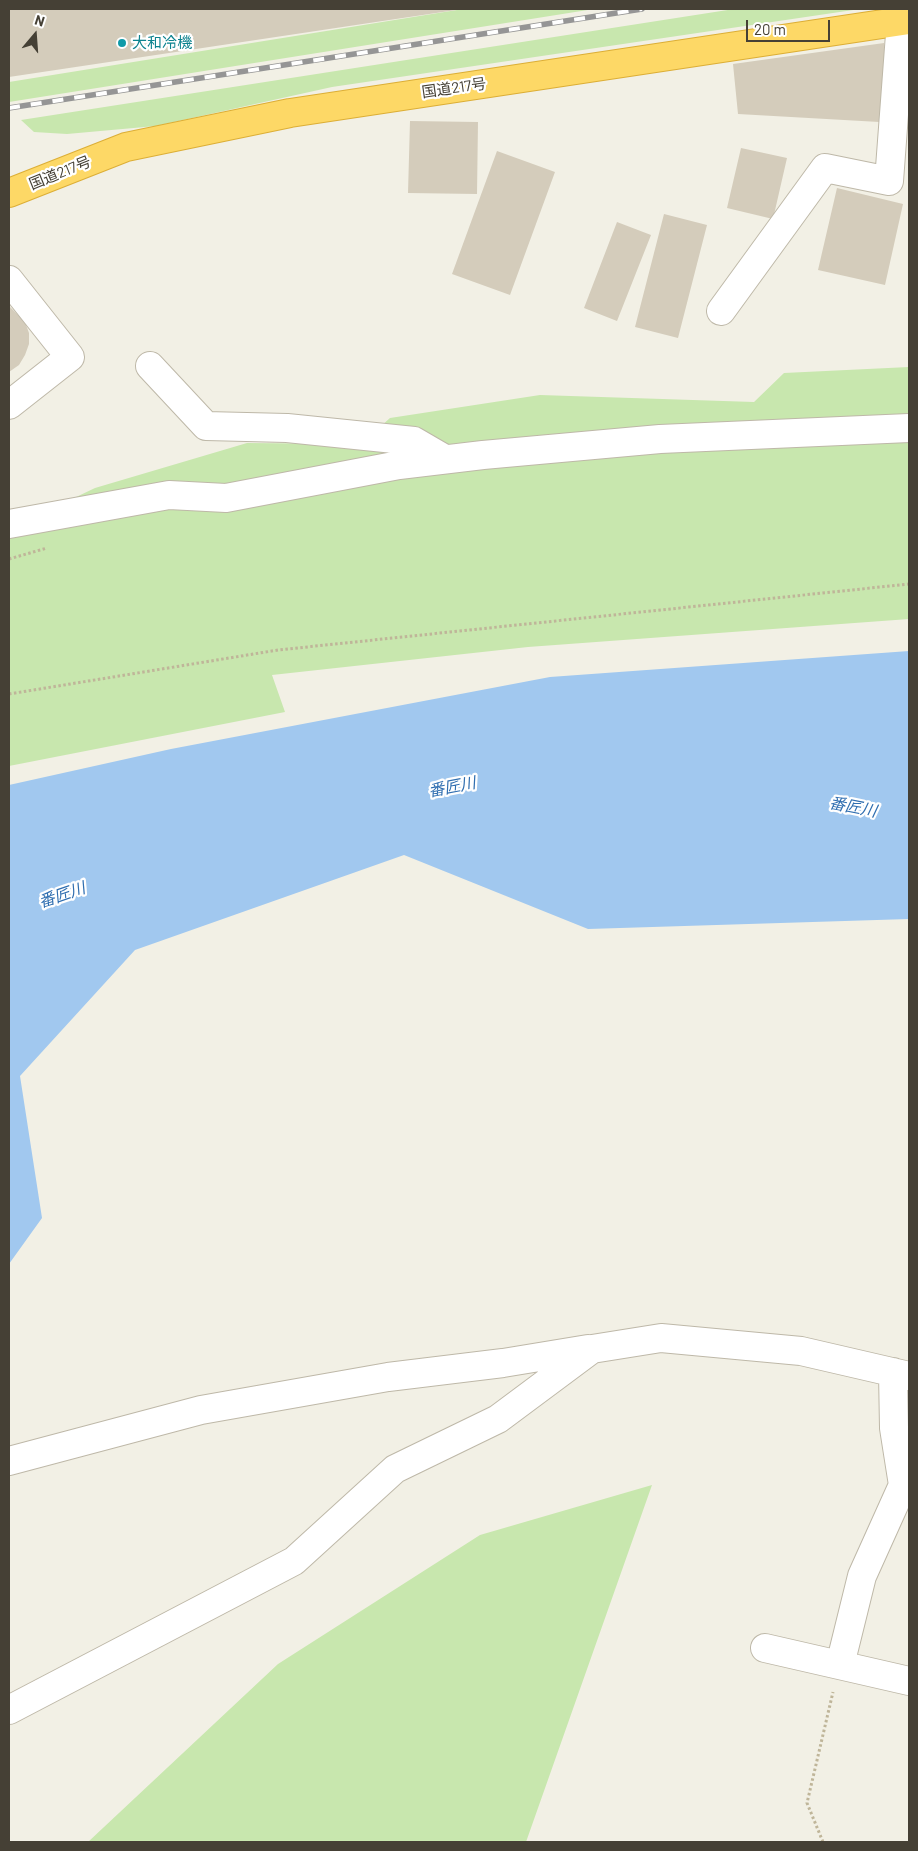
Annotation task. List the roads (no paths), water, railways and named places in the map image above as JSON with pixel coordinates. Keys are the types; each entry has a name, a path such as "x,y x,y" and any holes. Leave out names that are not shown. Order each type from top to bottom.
{"highway":[{"name":"国道217号","path":"9,193 126,147 290,113 905,21"}],"street":[{"path":"721,311 825,168 889,181 898,58 905,21"},
{"path":"898,58 909,92"},
{"path":"9,280 70,357 9,405"},
{"path":"150,366 206,426 287,428 414,441 445,459"},
{"path":"9,524 169,494 226,498 399,465 445,459 660,439 909,428"},
{"path":"11,1459 202,1410 388,1378 503,1363 661,1338 801,1352 901,1374 894,1428 903,1485 862,1576 840,1665"},
{"path":"9,1710 294,1561 395,1469 498,1419 592,1348"},
{"path":"765,1648 909,1681"}],"water":[{"name":"番匠川","path":"909,651 909,919 588,929 404,855 135,950 20,1076 42,1218 9,1264 9,785 171,749 550,677"}],"railway":[{"path":"9,108 642,9"}],"place":[{"name":"大和冷機","path":"122,43"}]}
